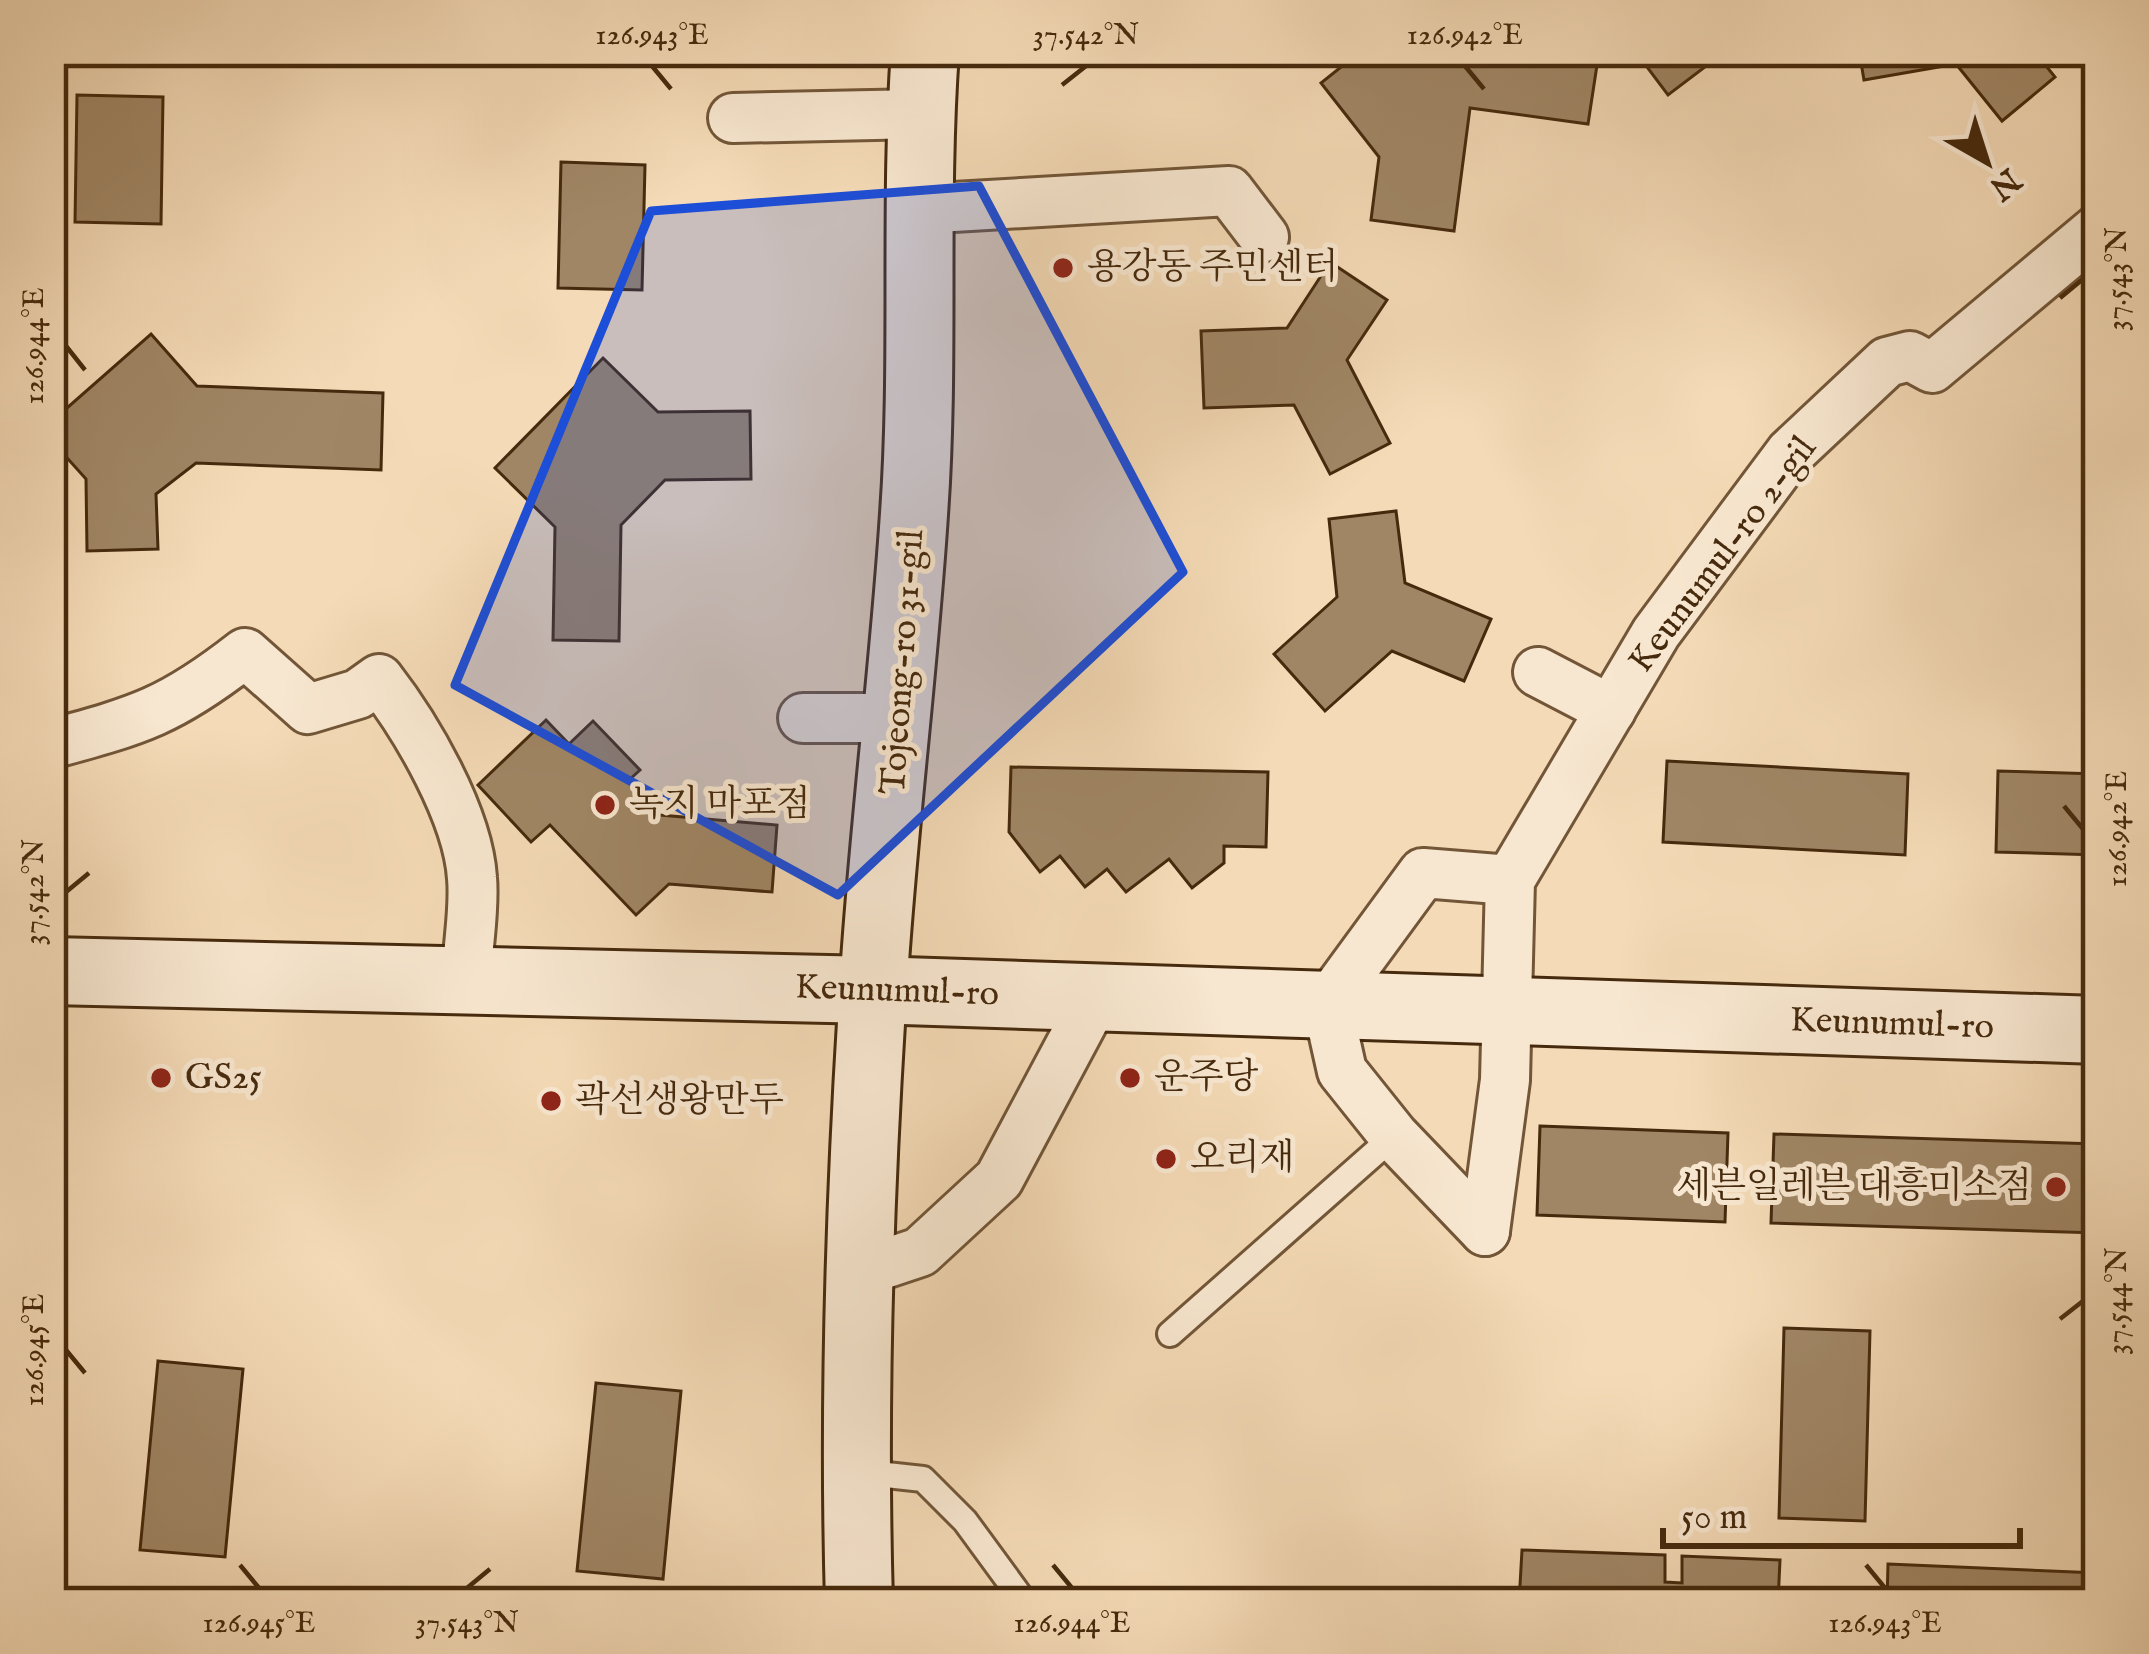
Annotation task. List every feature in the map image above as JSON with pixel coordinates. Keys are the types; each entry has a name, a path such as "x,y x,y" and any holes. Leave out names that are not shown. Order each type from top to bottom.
{"street":[{"path":"733,118 923,83"},
{"name":"Tojeong-ro 31-gil","path":"859,1603 855,1472 860,1272 873,990 915,511 923,290 919,209 923,83"},
{"path":"919,209 1229,190 1264,237"},
{"name":"Keunumul-ro 2-gil","path":"1510,880 1656,633 1790,453 1887,362 1910,356 1932,368 2098,229"},
{"path":"51,745 152,716 188,698 245,653 308,709 358,694 379,679 411,722 467,844 473,881 467,980"},
{"path":"1538,671 1611,710"},
{"path":"803,718 898,718"},
{"path":"1423,873 1510,880 1510,1011 1485,1231 1394,1136 1342,1070 1327,1004 1423,873"},
{"name":"Keunumul-ro","path":"51,970 873,990 2098,1030"},
{"path":"860,1272 920,1252 999,1179 1096,997"}],"lane":[{"path":"1170,1334 1394,1136"},
{"path":"855,1472 923,1479 965,1521 1025,1603"}],"highlighted area":[{"path":"979,186 1183,572 838,895 455,685 651,211"}],"building":[{"path":"1361,51 1599,52 1588,124 1470,108 1454,231 1371,220 1379,157 1321,83"},
{"path":"1635,51 1726,51 1668,95"},
{"path":"1859,51 2034,51 2055,77 2002,121 1956,64 1864,80"},
{"path":"77,95 163,97 161,224 75,222"},
{"path":"561,162 645,165 642,290 558,288"},
{"path":"1330,262 1387,300 1347,360 1390,443 1330,474 1294,405 1204,408 1201,331 1287,328"},
{"path":"151,334 197,386 383,393 381,470 196,463 156,494 158,549 87,551 86,479 51,440 51,422"},
{"path":"603,358 658,412 750,411 751,479 665,480 621,525 619,641 553,640 555,527 495,468"},
{"path":"1396,511 1405,583 1491,619 1464,681 1392,651 1325,711 1274,654 1337,597 1329,519"},
{"path":"546,720 569,744 593,721 640,770 628,781 660,815 777,825 772,892 669,884 636,915 550,825 531,842 478,785"},
{"path":"1667,761 1908,774 1905,855 1663,842"},
{"path":"1011,767 1268,772 1266,847 1224,846 1224,863 1192,888 1169,859 1126,892 1107,869 1085,887 1060,856 1040,872 1009,832"},
{"path":"1998,771 2098,774 2098,855 1996,852"},
{"path":"1540,1126 1728,1133 1725,1222 1537,1215"},
{"path":"1774,1134 2098,1144 2098,1233 1771,1223"},
{"path":"1784,1328 1870,1331 1865,1521 1779,1518"},
{"path":"158,1361 243,1369 225,1557 140,1550"},
{"path":"596,1383 681,1391 663,1579 577,1571"},
{"path":"1522,1550 1665,1555 1665,1582 1682,1583 1682,1556 1780,1560 1778,1603 1519,1603"},
{"path":"1888,1564 2098,1573 2098,1603 1887,1603"}],"place":[{"name":"용강동 주민센터","path":"1063,268"},
{"name":"녹지 마포점","path":"605,805"},
{"name":"GS25","path":"161,1078"},
{"name":"운주당","path":"1130,1078"},
{"name":"곽선생왕만두","path":"551,1101"},
{"name":"오리재","path":"1166,1159"},
{"name":"세븐일레븐 대흥미소점","path":"2056,1187"}]}
